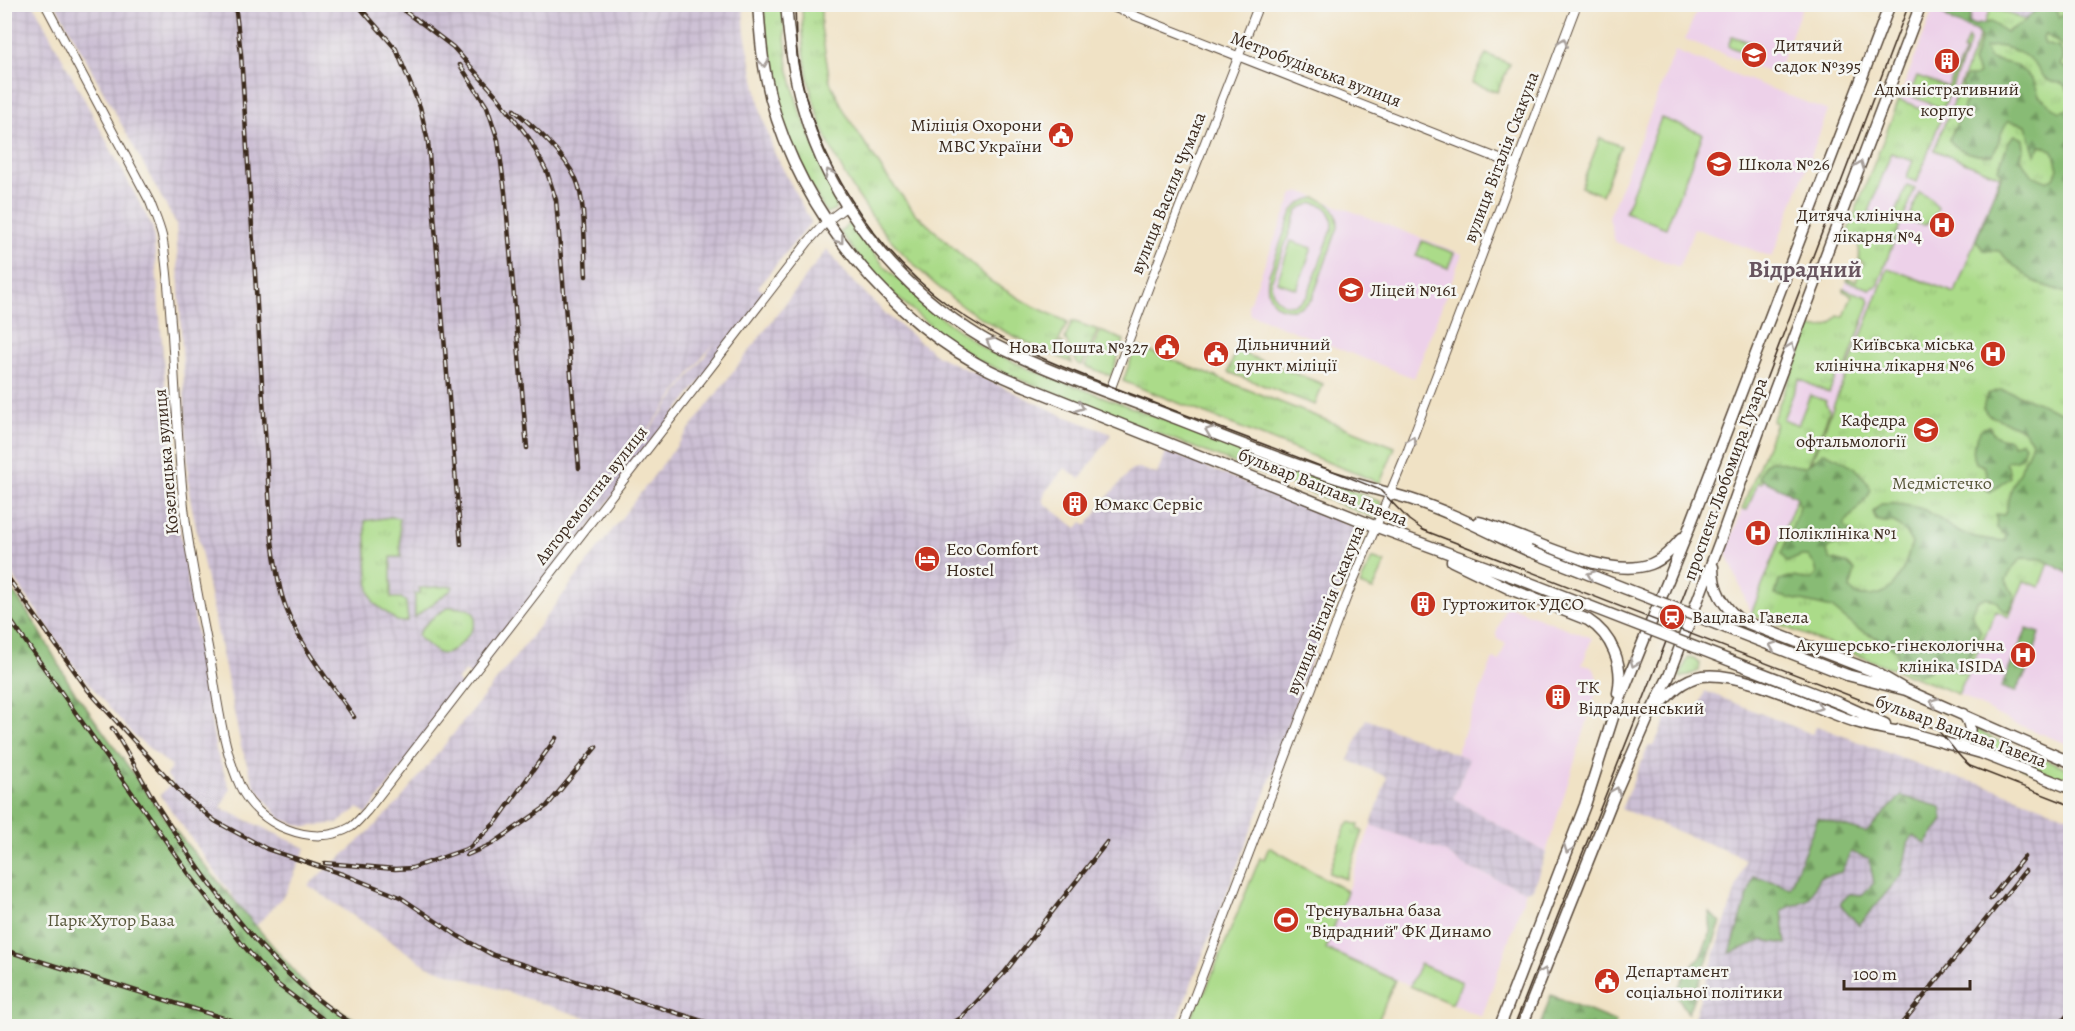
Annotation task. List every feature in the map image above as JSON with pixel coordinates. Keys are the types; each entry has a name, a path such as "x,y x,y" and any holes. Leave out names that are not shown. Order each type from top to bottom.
{"main road":[{"name":"бульвар Вацлава Гавела","path":"758,4 766,77 777,121 795,166 826,222 844,246 897,305 930,332 975,363 1025,386 1415,541 1839,703 1906,733 1981,753 2070,788"},
{"name":"бульвар Вацлава Гавела","path":"786,4 788,30 802,106 819,154 847,206 863,230 921,293 946,315 984,340 1071,380 1313,471 1444,512 1529,551 1847,675 1906,690 2070,762"},
{"name":"проспект Любомира Гузара","path":"1500,1026 1585,805 1614,714 1688,531 1890,4"},
{"name":"проспект Любомира Гузара","path":"1522,1026 1614,796 1669,676 1921,4"},
{"path":"1444,512 1503,529 1589,563 1618,569 1634,569 1652,564 1664,557 1688,531"},
{"path":"1415,541 1510,590 1598,626 1606,635 1616,659 1619,688 1614,714"},
{"path":"1720,541 1713,576 1719,596 1732,614 1751,625 1875,672 1906,690"},
{"path":"1648,718 1682,683 1698,676 1712,675 1734,677 1856,722 1906,733"},
{"path":"1956,747 1970,734 1969,723 1962,713"}],"street":[{"name":"Козелецька вулиця","path":"45,4 150,202 161,235 169,294 185,516 216,696 230,762 240,788 262,814 276,824 293,831 313,835 338,832 353,826 367,811"},
{"name":"Метробудівська вулиця","path":"1105,4 1515,165"},
{"name":"вулиця Василя Чумака","path":"1109,393 1259,4"},
{"name":"вулиця Віталія Скакуна","path":"1183,1026 1343,606 1408,450 1577,4"},
{"name":"Авторемонтна вулиця","path":"367,811 769,291 826,222 847,206"}],"shaded area":[{"path":"4,5 34,5 153,228 174,494 216,750 230,789 221,808 306,848 286,893 255,927 160,795 173,783 166,775 172,767 133,735 77,670 5,565"},
{"path":"56,5 743,5 745,33 761,112 774,152 811,222 758,287 767,294 475,677 465,671 457,681 463,686 367,814 358,808 338,823 306,827 280,819 254,785 241,746 189,493 176,224","holes":["718,339 641,441 702,358"]},
{"name":"Дитячий садок №395","path":"1699,5 1803,5 1776,75 1685,39"},
{"name":"Медмістечко","path":"1935,5 2070,5 2070,745 2009,721 1958,694 1751,614 1726,551 1776,423 1772,421 1811,327 1818,329 1827,327 1838,315 1844,317 1852,295 1843,291 1848,278 1856,281 1863,262 1859,260 1858,243 1847,233"},
{"path":"1998,5 2051,5 2042,26 1996,7"},
{"name":"Школа №26","path":"1675,51 1828,111 1772,257 1694,228 1679,267 1615,242 1609,217"},
{"name":"Ліцей №161","path":"1302,192 1462,254 1414,378 1250,314 1248,306 1293,194"},
{"path":"827,249 848,276 888,316 938,356 1064,416 1112,434 1080,479 1065,468 1045,492 1043,499 1045,504 1077,528 1082,522 1087,525 1132,469 1139,468 1157,474 1167,451 1363,530 1303,682 1266,792 1175,1026 611,1026 427,966 308,885 354,846 397,804 516,656"},
{"path":"1506,605 1592,638 1582,665 1594,668 1597,690 1546,853 1453,798 1469,759 1456,754 1493,659 1499,661 1506,643 1497,639 1496,634"},
{"path":"1705,691 1812,734 1817,726 1946,775 1985,785 2070,817 2070,1026 1691,1026 1745,861 1742,857 1621,809 1649,745 1654,745 1667,717 1678,719 1688,713 1697,712"},
{"path":"1366,719 1469,759 1453,798 1546,853 1533,889 1526,891 1464,866 1445,852 1371,825 1387,777 1348,760"},
{"path":"1371,825 1445,852 1464,866 1526,891 1482,1017 1326,949"}],"green space":[{"path":"764,5 782,5 788,67 799,109 839,202 834,210 826,213 802,169 778,106 769,66"},
{"path":"802,5 821,5 821,27 830,82 847,116 885,174 915,213 990,281 1027,303 1068,322 1052,355 989,322 953,299 900,250 877,223 856,193 823,128 812,94 805,59"},
{"path":"1945,5 1973,5 1969,23 1975,25 1991,22 2006,32 2024,22 2040,5 2055,5 2059,17 2066,12 2070,22 2070,51 2045,34 2043,39 2045,44 2060,48 2064,57 2060,65 2070,71 2070,92 2062,83 2046,79 2035,64 2022,54 2007,48 1985,48 1990,59 2016,65 2034,81 2039,96 2060,112 2069,109 2070,103 2070,294 2036,283 1999,251 1983,250 1976,240 2002,175 1998,169 2009,141 2015,135 2023,139 2024,148 2020,158 2031,175 2046,181 2054,178 2058,169 2054,154 2050,149 2041,145 2035,155 2026,125 2008,121 1993,155 1968,153 1949,140 1963,110 1967,93 1962,84 1966,76 1975,76 1979,73 1973,63 1981,38 1976,31 1953,22 1942,13"},
{"name":"Медмістечко","path":"2052,5 2070,5 2070,507 2040,587 2024,581 2009,617 1996,611 1958,694 1751,614 1888,268 1955,293 2000,176 1934,150 1991,7 2043,27"},
{"path":"1732,36 1755,44 1751,55 1728,46"},
{"path":"1968,38 1970,42 1944,106 1939,107 1913,97 1911,91 1917,76 1948,87 1965,52 1963,51"},
{"path":"1486,54 1510,64 1497,92 1472,83"},
{"path":"1899,100 1938,114 1941,118 1917,182 1906,178 1913,161 1891,153 1869,212 1900,225 1877,286 1870,289 1847,281 1848,278 1856,281 1863,262 1859,260 1858,244 1847,233"},
{"path":"1661,118 1703,134 1666,228 1625,212"},
{"path":"1600,138 1621,146 1602,195 1581,187"},
{"path":"1907,185 1915,188 1903,220 1895,216"},
{"path":"1919,192 1931,199 1938,208 1934,219 1924,225 1908,222"},
{"path":"1316,198 1333,208 1337,216 1338,227 1312,299 1303,306 1286,309 1273,302 1269,294 1269,275 1292,212 1305,201","holes":["1313,203 1322,205 1328,210 1332,217 1333,227 1307,297 1301,302 1288,305 1275,296 1271,282 1297,212 1302,207"]},
{"path":"848,224 853,226 885,267 943,319 985,349 1027,368 1381,502 1375,518 1021,380 978,360 935,330 874,277 840,232"},
{"path":"1291,241 1312,248 1297,289 1277,282"},
{"path":"1422,241 1454,253 1448,268 1416,256"},
{"path":"1844,289 1868,297 1870,301 1847,366 1842,372 1837,373 1829,393 1799,379 1783,419 1798,425 1810,395 1826,401 1829,409 1796,496 1790,494 1791,489 1763,480 1761,483 1758,482 1747,510 1742,509 1776,423 1772,421 1811,327 1827,326 1838,315 1844,317 1852,295 1843,291"},
{"path":"1072,321 1098,330 1082,365 1078,364 1065,339"},
{"path":"1100,331 1124,340 1111,376 1085,366"},
{"path":"1061,342 1063,343 1072,363 1055,355"},
{"path":"1136,346 1395,447 1380,483 1123,381"},
{"path":"1236,351 1323,384 1315,405 1228,372"},
{"path":"2000,390 2014,393 2070,416 2070,574 2042,559 2022,558 2006,580 2015,598 2009,612 2001,609 1997,602 1987,597 1977,601 1971,613 1981,632 1962,673 1939,663 1929,671 1918,675 1898,664 1897,651 1884,641 1858,629 1832,608 1775,595 1779,581 1784,578 1813,579 1817,574 1815,565 1808,556 1801,556 1787,562 1781,554 1800,507 1796,496 1759,478 1762,468 1766,463 1772,461 1805,466 1824,452 1852,466 1866,481 1871,489 1868,496 1846,522 1844,527 1850,531 1844,543 1829,547 1827,551 1830,559 1848,564 1855,571 1850,588 1856,595 1869,596 1888,590 1895,583 1905,565 1912,543 1906,533 1894,522 1876,520 1873,512 1881,504 1905,505 1923,509 1959,532 1970,536 2005,541 2006,535 1997,528 1996,514 2006,513 2011,489 2032,441 2021,428 1988,415 1983,408 1987,394"},
{"path":"1989,426 1994,435 1999,438 2009,439 2013,445 2022,441 2025,445 2022,456 2006,464 2010,477 1991,492 1987,490 1984,466 1976,463 1973,454 1981,429"},
{"path":"399,518 401,557 391,557 391,598 401,598 406,602 408,621 403,622 397,621 374,603 369,590 365,521"},
{"path":"1372,558 1385,563 1373,590 1360,585"},
{"name":"Парк Хутор База","path":"5,580 37,626 72,688 168,822 315,996 367,1026 5,1026"},
{"path":"453,586 415,617 415,594 420,593 419,588"},
{"path":"451,607 470,610 475,621 468,636 461,643 448,653 442,654 430,648 419,638 418,634 433,618"},
{"path":"2027,629 2040,633 2029,668 2015,692 2001,687"},
{"path":"1688,657 1694,658 1700,664 1699,671 1681,678 1680,676"},
{"path":"1973,726 1994,739 2070,769 2070,786 1966,746"},
{"path":"1901,796 1941,807 1943,820 1926,844 1913,835 1908,844 1902,874 1859,925 1840,904 1849,894 1862,895 1874,883 1869,858 1851,852 1841,872 1819,878 1809,899 1782,910 1786,944 1763,940 1730,953 1754,876 1790,887 1818,818 1866,833"},
{"path":"1349,822 1359,825 1358,829 1363,831 1346,879 1329,873"},
{"name":"Тренувальна база \"Відрадний\" ФК Динамо","path":"1269,847 1347,891 1326,949 1395,980 1376,1026 1188,1026 1199,996 1205,992 1260,858 1264,859"},
{"path":"1709,913 1721,922 1688,1013 1675,993 1687,971 1699,959 1711,932"},
{"path":"1420,964 1462,982 1452,1004 1410,986"},
{"path":"1551,995 1616,1022 1614,1026 1540,1026"}],"tram line":[{"path":"795,4 797,56 806,99 818,134 851,200 896,258 922,284 973,322 1018,347 1066,368 1380,490 1409,520 1423,530 1936,729 1970,766 2070,805"},
{"path":"1514,1026 1659,660 1909,4"}],"railway":[{"path":"235,4 241,54 272,541 276,569 282,596 295,629 354,717"},
{"path":"357,4 396,49 420,107 428,142 461,544"},
{"path":"395,4 419,22"},
{"path":"415,18 453,47 496,95 529,138 547,172 556,200 579,468"},
{"path":"460,65 487,107 498,140 505,192 527,448"},
{"path":"514,110 556,150 576,179 582,200 586,276"},
{"path":"4,572 88,690 183,795 215,821 267,849 345,875 400,897 458,936 493,955 718,1026"},
{"path":"4,611 189,874 242,944 277,984 332,1026"},
{"path":"112,728 158,807 221,899 270,956 297,982 326,1006 356,1026"},
{"path":"325,863 395,869 412,868 469,848 497,821 556,738"},
{"path":"467,855 492,844 547,806 596,747"},
{"path":"948,1026 961,1018 1005,972 1107,842"},
{"path":"1990,899 2024,857"},
{"path":"1900,1026 2025,871"},
{"path":"4,950 249,1026"},
{"path":"2059,1026 2070,1012"}],"place":[{"name":"Дитячий садок №395","path":"1754,55"},
{"name":"Адміністративний корпус","path":"1947,61"},
{"name":"Міліція Охорони МВС України","path":"1061,135"},
{"name":"Школа №26","path":"1719,164"},
{"name":"Дитяча клінічна лікарня №4","path":"1942,225"},
{"name":"Ліцей №161","path":"1351,290"},
{"name":"Нова Пошта №327","path":"1167,347"},
{"name":"Дільничний пункт міліції","path":"1216,354"},
{"name":"Київська міська клінічна лікарня №6","path":"1993,354"},
{"name":"Кафедра офтальмології","path":"1926,430"},
{"name":"Юмакс Сервіс","path":"1075,504"},
{"name":"Поліклініка №1","path":"1758,533"},
{"name":"Eco Comfort Hostel","path":"927,559"},
{"name":"Гуртожиток УДСО","path":"1423,604"},
{"name":"Вацлава Гавела","path":"1672,617"},
{"name":"Акушерсько-гінекологічна клініка ISIDA","path":"2023,655"},
{"name":"ТК Відрадненський","path":"1558,697"},
{"name":"Тренувальна база \"Відрадний\" ФК Динамо","path":"1286,920"},
{"name":"Департамент соціальної політики","path":"1607,981"}],"district":[{"name":"Відрадний","path":"1805,269"}]}
